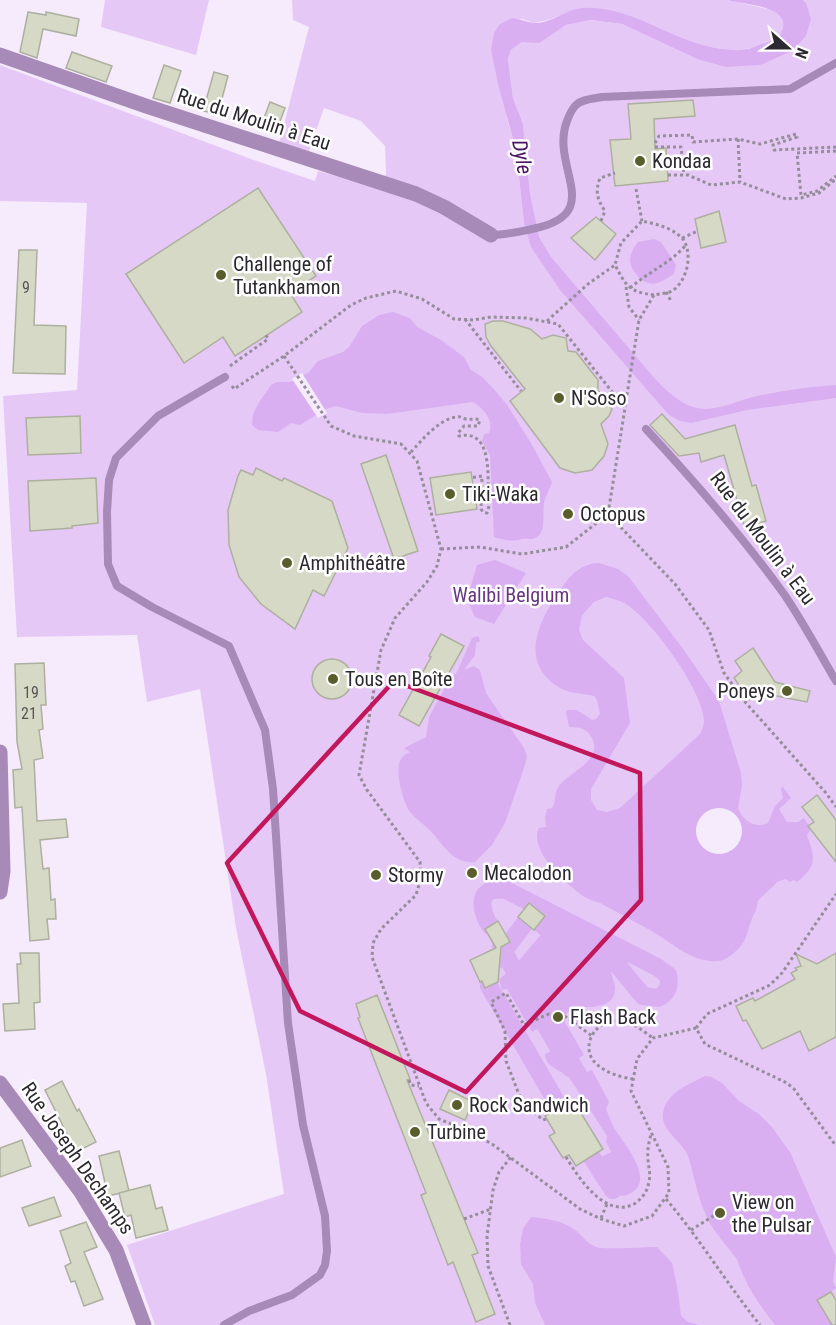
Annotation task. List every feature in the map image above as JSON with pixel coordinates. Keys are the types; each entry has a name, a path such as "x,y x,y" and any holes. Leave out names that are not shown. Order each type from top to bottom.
{"street":[{"name":"Rue du Moulin à Eau","path":"0,55 177,116 407,190 496,235"},
{"path":"0,752 3,860 0,892"},
{"name":"Rue Joseph Dechamps","path":"0,1083 81,1192 117,1250 144,1325"}],"lane":[{"path":"496,235 543,227 558,221 570,208 573,197 563,143 565,126 570,113 576,105 583,101 602,97 790,89 836,63"},
{"path":"224,1325 249,1311 292,1295 320,1275 325,1265 327,1251 326,1216 303,1125 288,1023 273,789 265,730 229,646 152,607 117,586 108,564 106,512 109,480 116,458 158,416 225,377"},
{"name":"Rue du Moulin à Eau","path":"646,429 719,510 762,565 786,597 836,681"}],"path":[{"path":"684,175 681,147 655,145 659,136 692,135 693,142 738,139 759,144 796,134 797,137 773,145 774,150 836,147"},
{"path":"738,139 741,182"},
{"path":"836,152 797,153 801,195 817,192 836,177"},
{"path":"601,221 605,211 598,200 596,189 600,178 615,173"},
{"path":"668,175 684,175 711,184 741,182 786,199 819,193 836,177"},
{"path":"636,189 642,221"},
{"path":"628,287 640,294 654,295 672,291 685,277 689,257 682,238 661,225 642,221"},
{"path":"546,322 588,284 615,265 621,243 642,221"},
{"path":"682,238 698,231"},
{"path":"628,287 675,257 685,246"},
{"path":"615,265 628,287 629,308 639,320"},
{"path":"266,335 268,339 222,372 234,389 284,356 351,305 366,298 396,291 422,299 454,319 526,318 558,324 625,408"},
{"path":"666,292 671,301"},
{"path":"441,549 480,547 522,554 566,547 608,514 639,320 654,295"},
{"path":"465,320 521,391"},
{"path":"284,356 331,426 375,441 401,444 411,452 417,461 441,549 436,566 427,582 395,618 381,650 359,775 366,790 420,862 421,878 416,895 381,929 373,943 372,957 426,1103 439,1119 492,1144 580,1209 601,1219 624,1226 652,1216 669,1193 668,1167 631,1091 637,1059 653,1038 696,1028 707,1014 770,985 782,973 836,894"},
{"path":"411,452 424,435 450,418 458,416 465,419 477,418 480,420 478,426 464,426 458,433 459,436 470,435 478,441 487,456 489,506 487,513 481,509 482,476"},
{"path":"471,478 488,476"},
{"path":"608,514 675,584 709,630 724,673 746,703 836,807"},
{"path":"546,1119 543,1120 522,1102 506,1061 505,1031 490,1002 506,993 525,1025 549,1014 566,1017 592,1036"},
{"path":"633,1078 609,1072 592,1058 589,1049 592,1036 598,1027 609,1021 623,1021 653,1038"},
{"path":"696,1028 705,1044 787,1083 794,1089 836,1146"},
{"path":"409,1080 411,1085 420,1086"},
{"path":"566,1157 576,1173 596,1195 608,1204 627,1207 636,1203 643,1196 650,1180 647,1149 651,1133"},
{"path":"510,1325 488,1266 488,1236 493,1190 499,1173 511,1157"},
{"path":"666,1199 760,1325"},
{"path":"601,1219 608,1204"},
{"path":"464,1219 491,1209"},
{"path":"691,1230 718,1214"}],"highlighted area":[{"path":"394,681 640,773 641,900 466,1092 300,1011 227,863"}],"green space":[{"path":"105,0 209,0 196,55 101,27"},
{"name":"Walibi Belgium","path":"292,0 728,0 776,11 781,16 782,32 769,43 740,51 707,47 580,8 534,23 522,19 500,24 507,118 516,150 524,223 535,220 523,124 513,98 508,59 511,50 522,42 539,42 566,25 591,20 622,24 697,59 760,65 806,3 803,0 836,0 836,1325 155,1325 127,1245 284,1194 266,1074 236,928 200,689 147,702 137,635 17,637 3,396 77,390 87,203 0,201 0,65 315,181 318,171 382,187 386,173 385,146 361,121 324,108 309,151 279,144 309,27 293,20"}],"water":[{"name":"Dyle","path":"728,0 803,0 811,19 806,36 792,51 760,65 726,67 697,59 622,24 591,20 566,25 539,43 522,42 511,50 508,59 513,98 523,124 530,194 539,237 551,257 660,384 673,396 688,405 701,409 725,406 777,392 836,385 836,398 747,410 691,423 680,421 669,415 560,290 531,247 524,223 516,150 491,50 494,33 500,24 512,18 540,23 582,8 619,12 687,40 723,49 749,49 769,42 781,33 782,20 778,14 763,7"},
{"path":"654,239 661,242 676,265 674,274 661,282 652,284 639,277 630,260 631,253 638,242"},
{"path":"393,312 410,318 417,327 441,340 464,357 471,370 482,377 507,405 531,443 552,482 545,499 541,531 535,538 504,540 494,537 490,455 482,441 484,434 489,433 490,424 484,411 473,402 387,414 362,413 336,406 326,409 300,425 291,423 278,432 258,430 252,425 253,414 271,385 277,382 291,382 309,372 318,361 343,352 349,347 362,326 379,315"},
{"path":"495,560 526,573 494,624 475,617 469,604 469,592 477,565"},
{"path":"599,563 618,569 628,576 719,701 741,773 742,785 738,808 743,817 754,824 768,823 775,806 783,798 781,789 783,787 791,798 779,809 787,822 798,822 804,818 811,829 807,835 813,855 809,871 797,882 785,879 777,882 760,898 742,945 730,956 718,961 708,961 690,955 642,926 583,896 551,866 539,846 537,837 539,828 546,827 547,809 552,808 557,789 564,780 591,758 594,751 594,743 586,730 569,727 566,712 577,710 592,720 600,714 594,696 565,690 555,685 545,675 536,654 538,631 548,609 563,586 578,570","holes":["606,597 622,602 635,611 661,639 695,692 702,708 704,721 700,734 620,808 607,812 597,810 591,800 591,789 630,723 624,678 583,640 579,630 582,615 594,602"]},
{"path":"477,636 480,641 476,643 475,655 464,670 474,666 480,670 486,693 524,748 527,756 505,823 492,845 475,862 468,862 452,855 411,813 405,803 398,772 400,761 410,752 404,748 426,737 429,717 448,682 457,672 472,638"},
{"path":"570,914 573,917 570,929 576,935 614,951 617,947 626,954 627,967 624,970 617,967 611,972 615,986 612,999 601,1006 574,1007 567,1013 565,1022 584,1055 579,1058 587,1072 592,1070 609,1102 606,1109 613,1126 638,1166 639,1184 634,1191 624,1196 609,1192 599,1183 596,1173 602,1168 599,1158 611,1152 606,1142 607,1136 569,1077 550,1065 546,1059 545,1054 563,1046 551,1021 532,1032 507,989 502,990 499,979 511,970 550,924 565,922"},
{"path":"705,1076 722,1083 739,1101 759,1114 772,1127 790,1152 836,1257 833,1282 836,1288 818,1300 832,1325 775,1325 750,1288 736,1258 708,1220 688,1156 667,1128 663,1116 670,1097"},
{"path":"531,1217 565,1224 600,1248 657,1247 672,1263 681,1316 688,1322 699,1325 545,1325 535,1303 533,1284 521,1264 520,1244 523,1229"}],"pier":[{"path":"302,373 327,413 318,418 292,379"},
{"path":"719,808 735,815 742,831 735,847 719,854 703,847 696,831 703,815"}],"building":[{"path":"28,12 46,15 46,12 79,19 76,36 43,29 37,58 20,52"},
{"path":"72,52 112,66 106,82 66,68"},
{"path":"164,65 181,71 170,103 153,98"},
{"path":"214,72 228,76 218,114 203,111"},
{"name":"Kondaa","path":"693,100 695,116 654,119 655,149 666,148 668,181 615,186 610,140 631,139 628,104"},
{"path":"270,102 285,108 276,132 261,126"},
{"name":"Challenge of Tutankhamon","path":"258,188 316,276 290,293 302,312 235,356 223,337 184,363 126,274"},
{"path":"719,211 726,242 701,248 695,219"},
{"path":"596,217 616,234 595,260 571,238"},
{"path":"19,250 37,250 34,325 66,326 65,374 13,373"},
{"name":"N'Soso","path":"503,321 530,329 542,339 553,335 566,338 568,351 576,352 598,380 598,390 612,409 601,424 608,444 604,456 592,470 575,473 560,468 510,401 525,389 486,337 485,324"},
{"path":"662,414 685,439 735,425 752,486 756,485 766,521 745,528 724,455 701,462 699,453 679,456 650,425"},
{"path":"80,416 81,453 28,455 26,418"},
{"path":"386,455 418,551 394,559 361,464"},
{"name":"Amphithéâtre","path":"256,468 282,481 284,478 332,501 348,548 324,596 313,590 295,629 261,604 239,577 229,545 228,510 238,476 241,470 253,475"},
{"path":"471,472 477,509 436,515 430,478"},
{"path":"96,478 98,523 72,526 72,528 30,531 28,481"},
{"path":"441,634 464,646 419,726 399,715"},
{"path":"753,648 775,682 810,691 807,702 772,695 767,687 749,700 734,678 742,671 735,661"},
{"name":"Tous en Boîte","path":"332,659 340,660 346,665 351,671 351,687 346,693 340,698 332,699 324,698 318,693 313,687 312,679 313,671 318,665 324,660"},
{"path":"44,663 46,705 41,705 43,729 39,730 43,758 34,760 37,821 66,819 68,837 40,840 43,869 49,868 51,900 55,899 56,919 47,919 49,939 30,941 22,807 15,808 13,770 22,769 17,742 15,664"},
{"path":"817,795 836,820 836,862 808,826 814,822 802,807"},
{"path":"529,903 545,916 534,930 518,917"},
{"path":"498,921 510,942 501,947 498,982 485,988 470,960 496,948 485,929"},
{"path":"20,953 39,953 40,1002 34,1003 35,1029 5,1031 3,1004 19,1003 17,964 21,964"},
{"path":"836,953 836,1037 809,1051 800,1031 762,1049 736,1006 753,998 755,1001 795,979 791,973 797,970 795,968 801,966 796,954 817,964"},
{"name":"Turbine","path":"377,995 410,1079 407,1080 478,1253 472,1255 495,1314 476,1322 453,1262 448,1265 421,1195 426,1193 358,1018 360,1017 356,1004"},
{"path":"62,1081 96,1142 76,1152 45,1090"},
{"name":"Rock Sandwich","path":"449,1090 473,1102 465,1120 440,1109"},
{"path":"573,1100 603,1149 576,1166 569,1155 563,1158 549,1136 555,1133 545,1116"},
{"path":"22,1140 31,1166 0,1177 0,1148"},
{"path":"119,1151 129,1191 108,1196 99,1156"},
{"path":"150,1185 156,1209 162,1207 168,1230 136,1238 131,1215 125,1217 119,1193"},
{"path":"54,1197 61,1216 29,1226 22,1208"},
{"path":"86,1222 97,1247 84,1252 103,1299 84,1306 75,1281 71,1282 65,1266 71,1263 60,1231"},
{"path":"831,1292 836,1300 836,1325 832,1325 817,1300"}],"waterway":[{"path":"490,926 484,912 483,899 490,891 506,890 657,967 668,975 669,982 664,994 658,998 643,996 615,962 605,960"},
{"path":"497,960 525,923"},
{"path":"540,923 564,942"},
{"path":"501,947 570,1068"},
{"path":"489,986 560,1108"},
{"path":"591,1156 613,1190"}],"place":[{"name":"Kondaa","path":"640,161"},
{"name":"Challenge of Tutankhamon","path":"221,275"},
{"name":"N'Soso","path":"559,398"},
{"name":"Tiki-Waka","path":"450,494"},
{"name":"Octopus","path":"568,514"},
{"name":"Amphithéâtre","path":"287,563"},
{"name":"Tous en Boîte","path":"333,679"},
{"name":"Poneys","path":"787,691"},
{"name":"Mecalodon","path":"472,873"},
{"name":"Stormy","path":"376,875"},
{"name":"Flash Back","path":"558,1017"},
{"name":"Rock Sandwich","path":"457,1105"},
{"name":"Turbine","path":"415,1132"},
{"name":"View on the Pulsar","path":"720,1213"}]}
